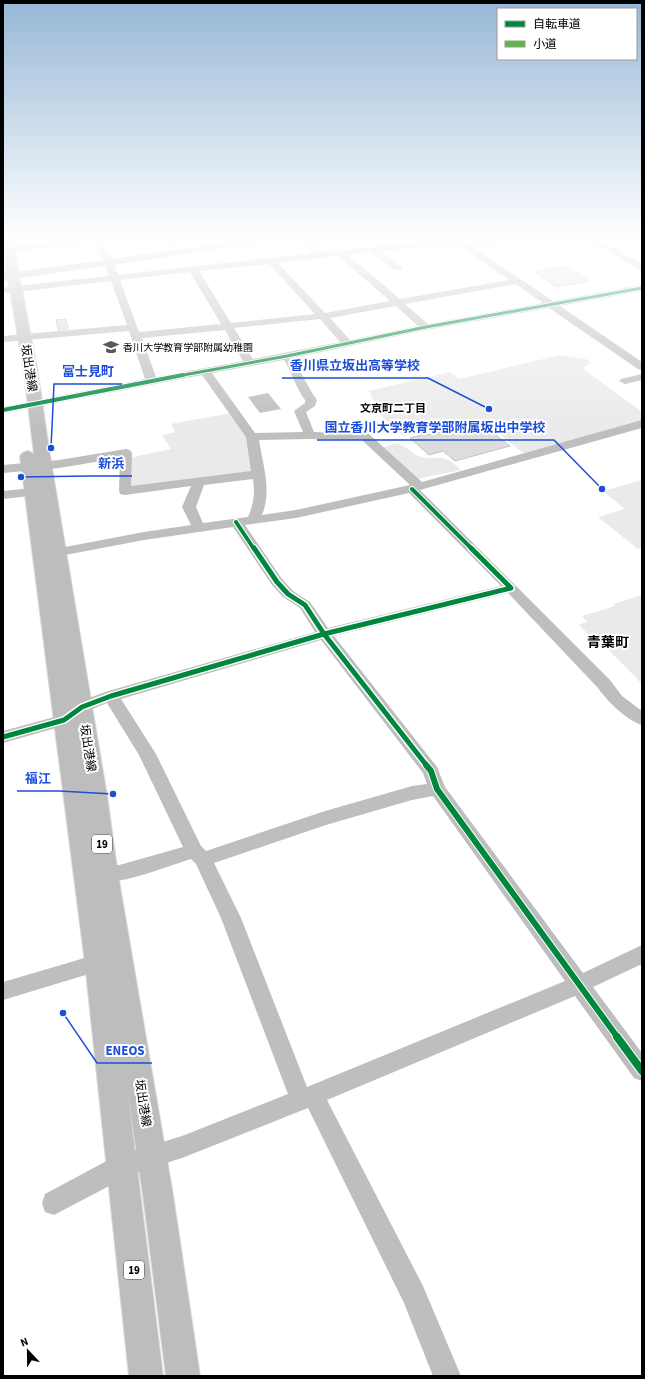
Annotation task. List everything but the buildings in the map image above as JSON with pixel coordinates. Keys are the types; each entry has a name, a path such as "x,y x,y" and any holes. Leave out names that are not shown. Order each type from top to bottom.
{"main road":[{"name":"坂出港線","path":"10,303 18,407 37,466 96,877 98,963 146,1376"},
{"name":"坂出港線","path":"37,466 33,492 50,554"},
{"name":"坂出港線","path":"96,877 120,956 183,1376"}],"street":[{"path":"124,303 152,382"},
{"path":"213,303 250,363"},
{"path":"313,303 348,344"},
{"path":"13,338 227,326 323,316 392,303"},
{"path":"400,303 426,327"},
{"path":"18,407 555,303"},
{"path":"551,304 642,367"},
{"path":"287,356 299,377 302,388 311,400 311,404 300,411 310,435"},
{"path":"205,372 252,437 261,491 260,504 253,520"},
{"path":"624,381 642,377"},
{"path":"50,554 198,527 296,514 415,488 642,424"},
{"path":"252,437 310,435 365,438 604,684 609,692 621,704 642,719"},
{"path":"3,469 37,466 126,453 125,491 259,474"},
{"path":"198,527 189,507 199,482"},
{"path":"3,495 33,492"},
{"path":"236,522 277,582 288,594 305,605 324,634 431,771 437,789 642,1071"},
{"path":"3,737 73,713 111,696 324,634 511,588"},
{"path":"111,696 146,754 231,918 307,1098 414,1295 447,1376"},
{"path":"96,877 199,855 412,792 437,789"},
{"path":"54,1202 103,1177 122,1165 182,1147 307,1098 580,984 642,954"},
{"path":"3,991 120,956"}],"shaded area":[{"path":"560,355 586,359 591,363 582,368 642,412 642,422 526,455 482,420 478,419 426,433 424,431 404,436 377,412 378,409 369,391 450,372 459,379"},
{"path":"268,393 281,409 260,413 248,397"},
{"path":"231,413 249,438 255,472 131,488 128,458 171,449 162,435 175,432 171,424"},
{"path":"393,444 404,446 418,456 425,458 440,458 449,460 461,470 417,479 382,448"},
{"path":"642,480 642,548 638,549 598,517 625,509 603,491"},
{"path":"642,595 642,684 599,640 593,639 579,625 587,622 582,616 615,606 613,604"}],"cycle path":[{"path":"3,410 287,356 426,327 557,303"},
{"path":"3,737 64,720 82,707 111,696 324,634 511,588 412,489"},
{"path":"236,522 277,582 288,594 305,605 324,634 431,771 437,789 642,1071"}],"place":[{"name":"香川大学教育学部附属幼稚園","path":"111,347"},
{"name":"香川県立坂出高等学校","path":"489,409"},
{"name":"富士見町","path":"51,448"},
{"name":"新浜","path":"21,477"},
{"name":"国立香川大学教育学部附属坂出中学校","path":"602,489"},
{"name":"福江","path":"113,794"},
{"name":"ENEOS","path":"63,1013"}],"district":[{"name":"文京町二丁目","path":"393,408"},
{"name":"青葉町","path":"608,642"}]}
